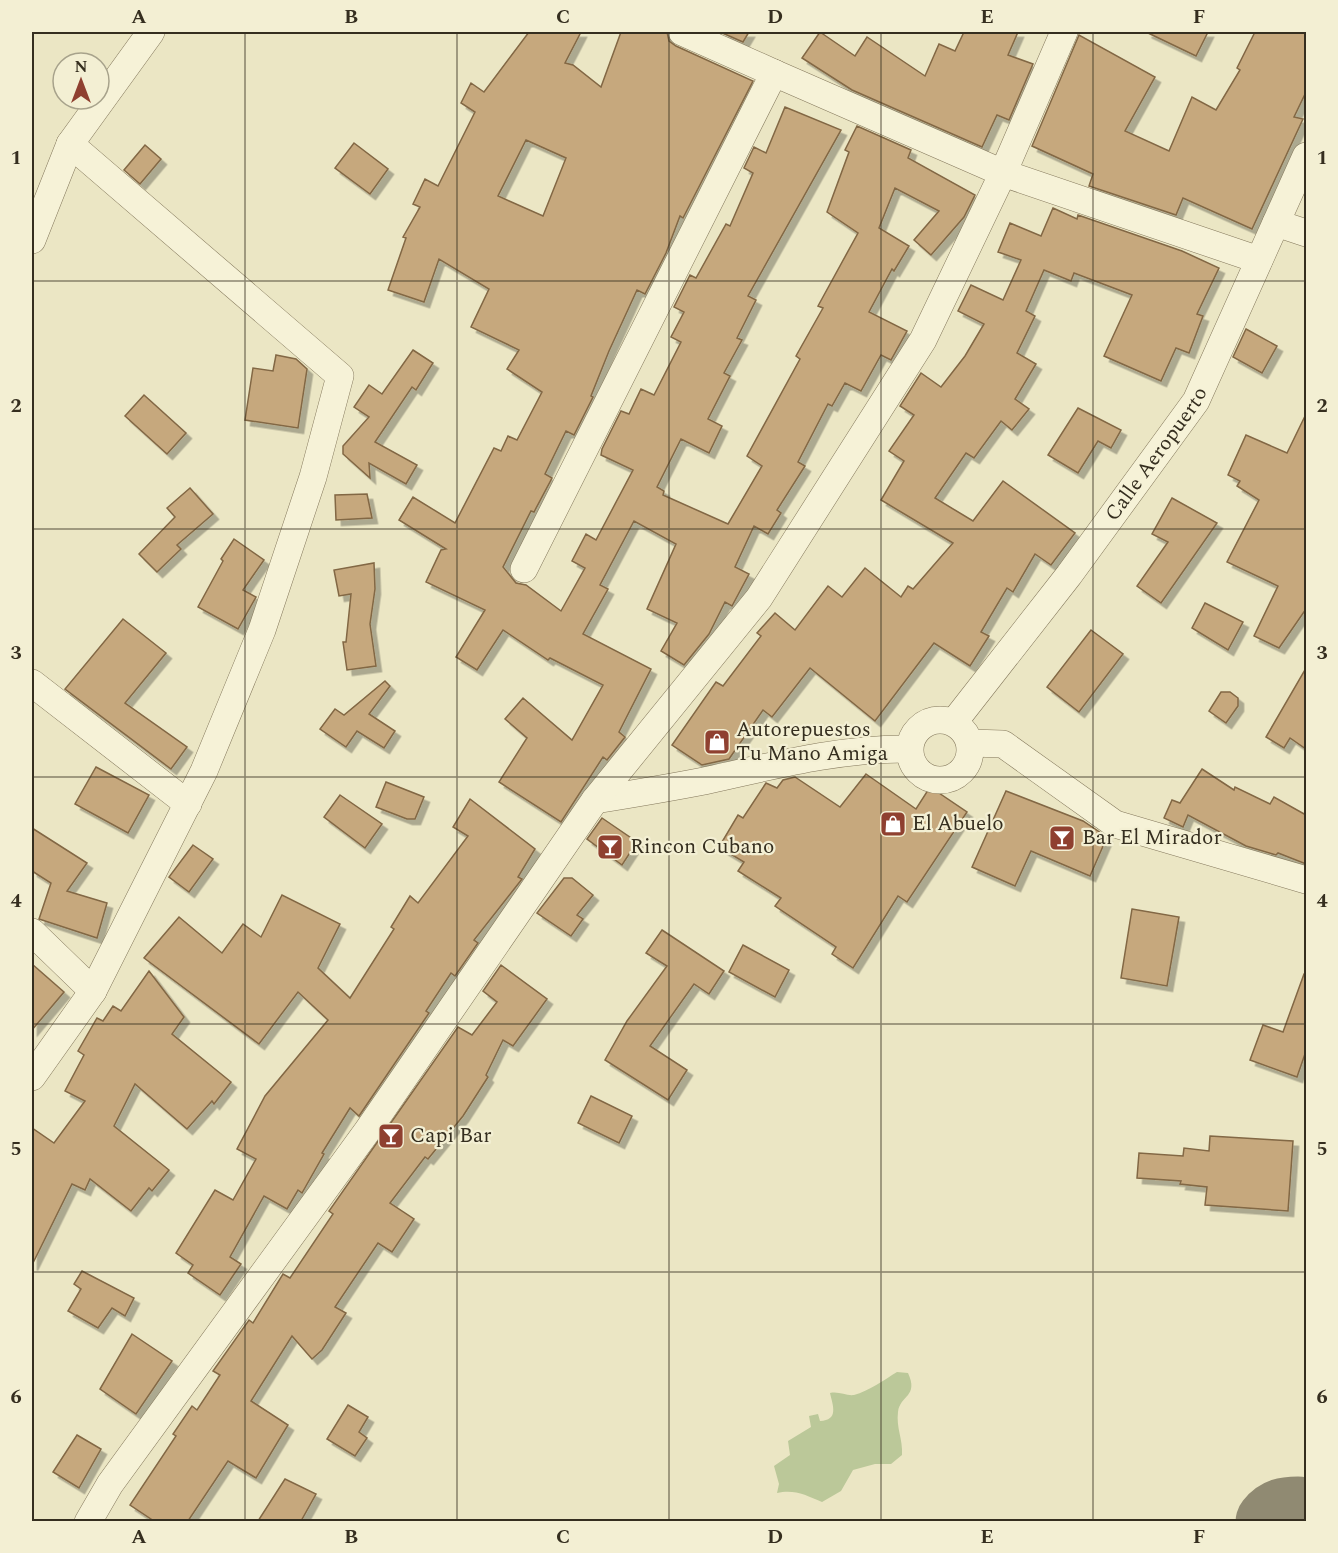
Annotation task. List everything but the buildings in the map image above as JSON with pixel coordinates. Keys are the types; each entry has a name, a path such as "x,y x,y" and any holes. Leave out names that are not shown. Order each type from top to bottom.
{"street":[{"path":"32,240 70,144 151,32"},
{"path":"682,32 1003,173 1259,260"},
{"path":"87,1521 110,1484 368,1130 595,800 759,598 923,340 1003,173 1064,32"},
{"path":"524,569 774,73"},
{"path":"32,1077 93,992 204,771 262,630 313,477 340,376 70,144"},
{"name":"Calle Aeropuerto","path":"962,733 1069,574 1196,401 1306,156"},
{"path":"1276,223 1306,233"},
{"path":"32,683 188,804"},
{"path":"962,733 970,756 965,768 955,776 943,780 930,779 919,772 912,762 909,749 913,734 924,723 939,719 962,733 1003,744 1115,824 1306,880"},
{"path":"595,800 701,781 808,758 873,748 909,749"},
{"path":"32,932 93,992"}],"green space":[{"path":"897,1372 908,1373 911,1381 910,1391 899,1406 898,1412 902,1455 891,1464 875,1464 853,1470 841,1491 822,1502 794,1492 777,1493 779,1484 774,1466 790,1455 788,1441 811,1427 809,1416 818,1414 820,1421 830,1418 833,1407 830,1393 854,1395 871,1388"}],"taxiway":[{"path":"1270,1522 1276,1516 1290,1511 1298,1511 1305,1522"}],"place":[{"name":"Autorepuestos Tu Mano Amiga","path":"717,742"},
{"name":"El Abuelo","path":"893,824"},
{"name":"Bar El Mirador","path":"1062,838"},
{"name":"Rincon Cubano","path":"610,847"},
{"name":"Capi Bar","path":"391,1136"}]}
